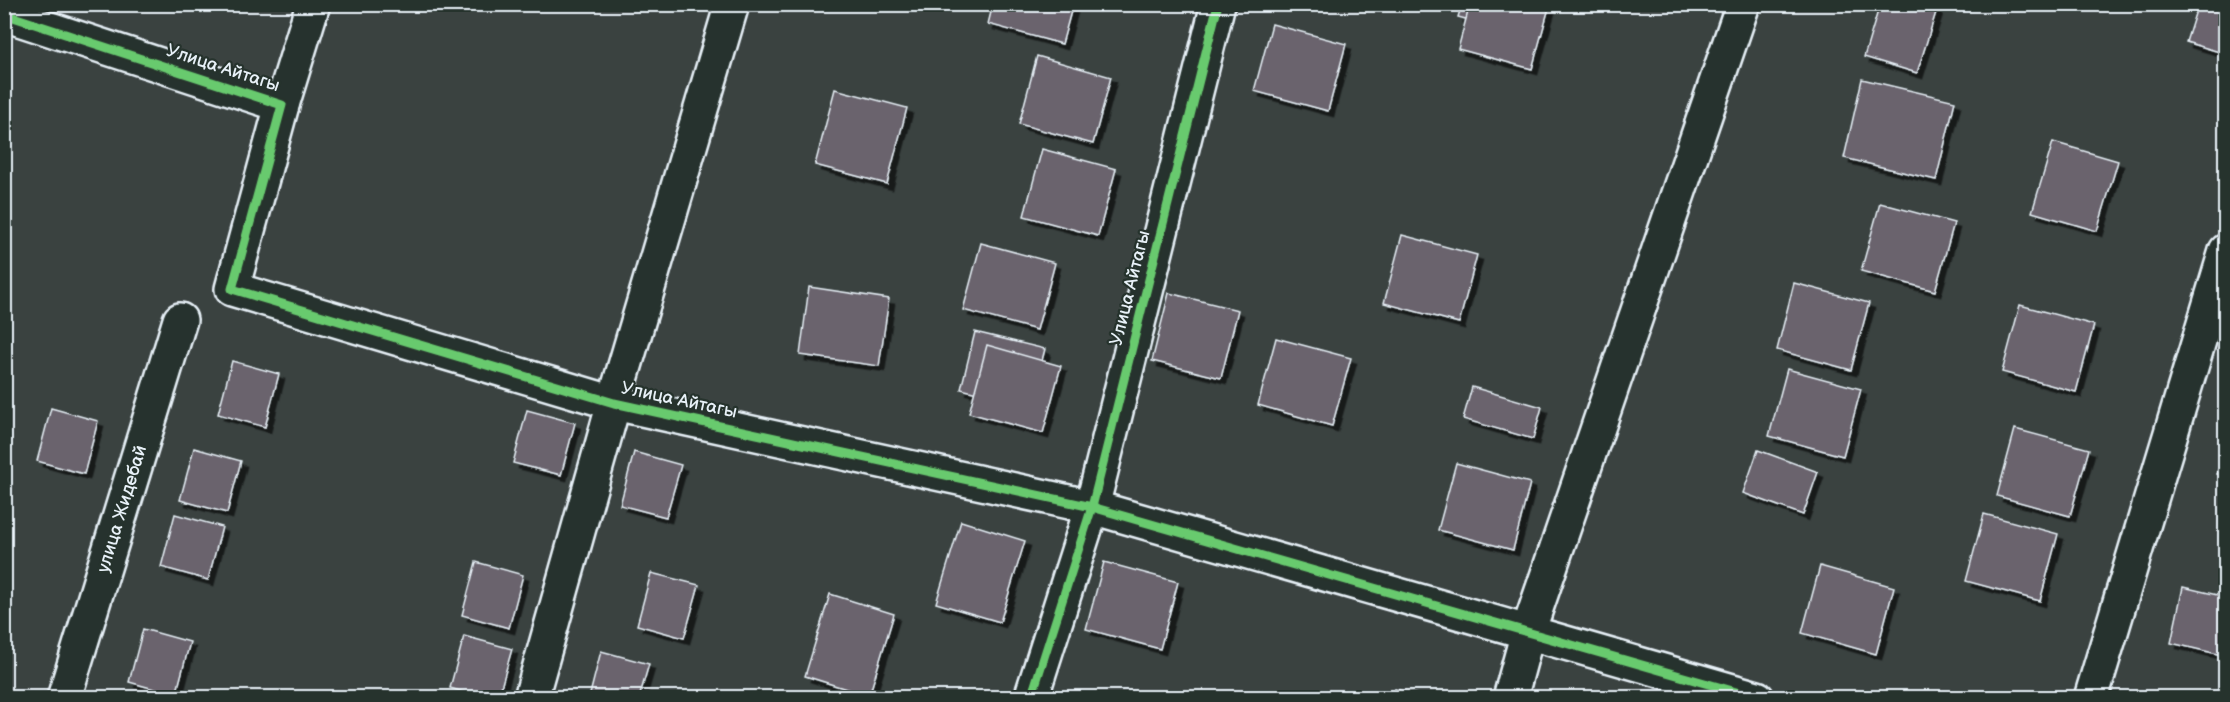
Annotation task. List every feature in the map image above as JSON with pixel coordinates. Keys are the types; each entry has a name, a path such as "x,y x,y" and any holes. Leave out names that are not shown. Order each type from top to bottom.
{"street":[{"path":"282,105 314,4"},
{"name":"Улица Айтагы","path":"531,698 614,403 732,4"},
{"name":"Улица Айтагы","path":"4,14 282,105 232,288 614,403 1092,507 1218,4"},
{"path":"1510,698 1528,632 1743,4"},
{"path":"2091,698 2226,251"},
{"name":"улица Жидебай","path":"64,698 180,320"},
{"path":"1031,698 1092,507 1757,698"}],"building":[{"path":"992,4 1035,4 1033,14"},
{"path":"993,4 1073,4 1062,44 988,24"},
{"path":"1462,4 1546,4 1537,38 1458,17"},
{"path":"1470,4 1550,4 1532,69 1458,49"},
{"path":"1880,4 1923,4 1937,9 1917,73 1864,57"},
{"path":"2198,4 2226,4 2226,54 2186,42"},
{"path":"1272,24 1346,44 1328,111 1254,91"},
{"path":"1037,56 1111,77 1093,144 1019,124"},
{"path":"1862,79 1955,101 1936,180 1844,158"},
{"path":"835,89 907,108 887,184 815,165"},
{"path":"2053,142 2118,161 2097,231 2032,212"},
{"path":"1042,149 1116,169 1098,236 1024,216"},
{"path":"1880,203 1954,223 1935,291 1861,271"},
{"path":"1402,235 1477,255 1459,323 1384,303"},
{"path":"981,243 1055,263 1037,330 963,310"},
{"path":"1794,283 1869,303 1851,370 1777,350"},
{"path":"809,287 889,299 879,366 800,355"},
{"path":"1169,293 1238,310 1221,378 1152,361"},
{"path":"2020,305 2094,325 2076,392 2002,372"},
{"path":"975,332 1045,349 1030,406 961,389"},
{"path":"1276,338 1351,358 1332,426 1258,405"},
{"path":"987,345 1061,366 1043,433 969,413"},
{"path":"232,361 279,374 265,427 218,414"},
{"path":"1787,369 1861,389 1843,456 1769,436"},
{"path":"1472,387 1542,407 1533,439 1463,419"},
{"path":"51,408 98,421 84,474 37,461"},
{"path":"527,410 575,423 561,475 513,463"},
{"path":"2015,429 2089,449 2070,516 1997,496"},
{"path":"2226,445 2226,477 2217,474"},
{"path":"194,448 241,461 227,513 180,500"},
{"path":"1758,450 1818,472 1803,515 1743,493"},
{"path":"634,452 681,465 666,517 620,505"},
{"path":"1456,463 1530,483 1513,550 1438,530"},
{"path":"175,514 222,527 208,580 161,567"},
{"path":"1984,514 2058,534 2040,601 1966,581"},
{"path":"961,521 1025,541 1000,622 936,603"},
{"path":"476,562 523,575 509,628 462,615"},
{"path":"1104,562 1178,582 1160,649 1086,629"},
{"path":"1820,566 1894,587 1876,654 1802,633"},
{"path":"651,573 699,585 684,638 637,625"},
{"path":"2183,587 2226,597 2226,656 2171,643"},
{"path":"830,594 894,614 869,696 805,676"},
{"path":"143,629 190,642 176,695 129,682"},
{"path":"464,636 512,649 498,698 483,698 450,688"},
{"path":"601,651 649,664 639,698 589,698"},
{"path":"1395,689 1429,698 1393,698"}],"cycle path":[{"path":"4,14 282,105 232,289 614,403 1092,507 1218,4"},
{"path":"1031,698 1092,507 1757,698"}]}
